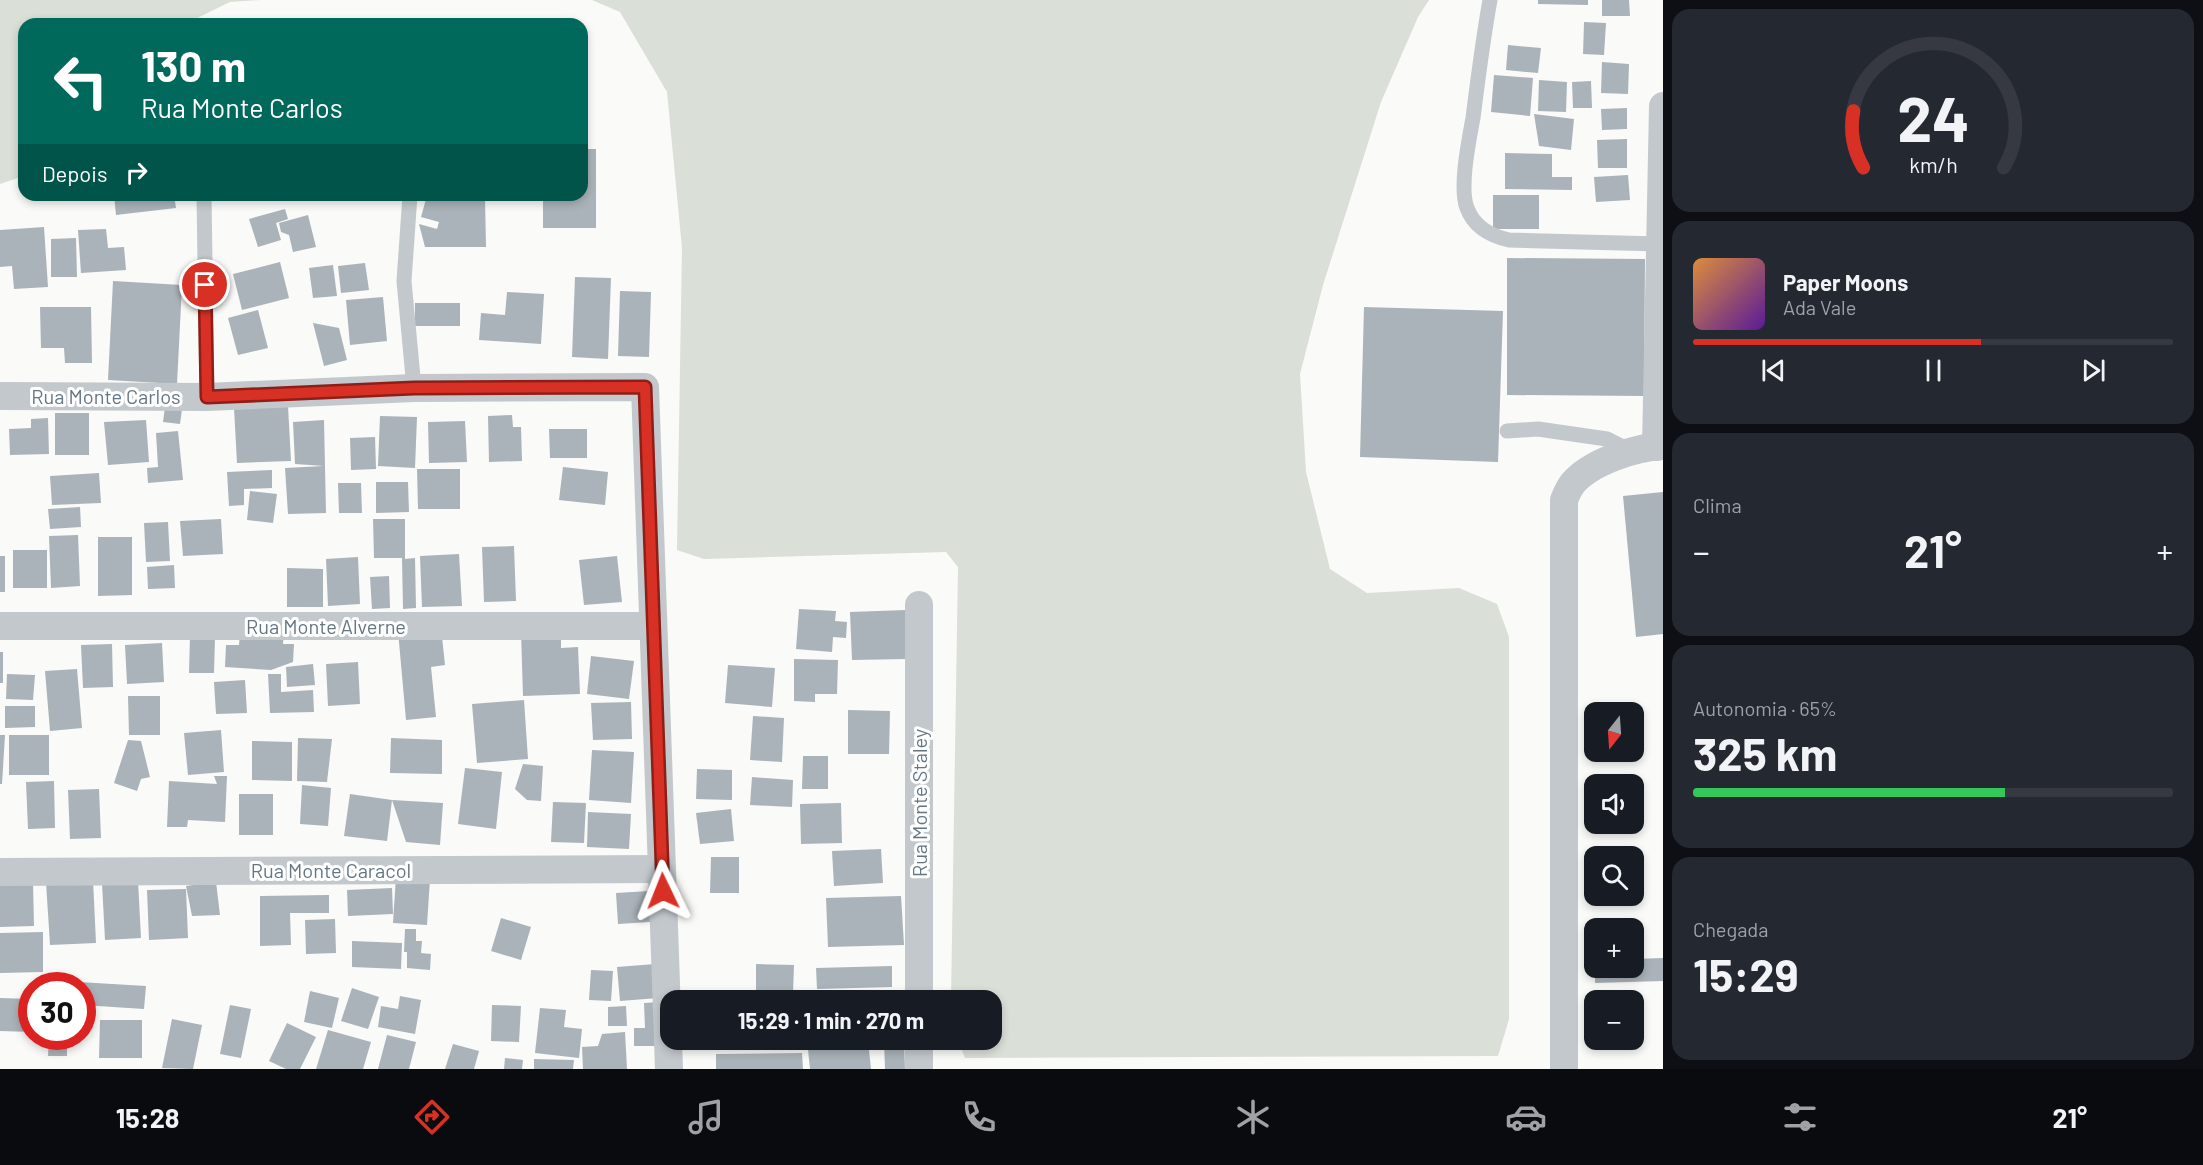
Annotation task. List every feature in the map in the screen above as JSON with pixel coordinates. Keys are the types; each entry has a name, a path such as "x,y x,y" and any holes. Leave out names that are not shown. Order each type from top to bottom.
{"street":[{"path":"1564,1069 1564,500 1573,483 1590,470 1609,460 1650,448 1660,244 1663,106"},
{"name":"Rua Monte Carlos","path":"0,396 207,397 414,388 645,387 653,626"},
{"name":"Rua Monte Staley","path":"919,990 920,605"},
{"name":"Rua Monte Alverne","path":"0,626 653,626"},
{"path":"653,626 669,1069"},
{"name":"Rua Monte Caracol","path":"0,872 662,869"},
{"path":"919,1050 919,1069"}],"lane":[{"path":"1490,0 1468,148 1464,194 1473,220 1496,237 1509,240 1660,244"},
{"path":"204,201 207,397"},
{"path":"410,201 404,281 414,388"},
{"path":"1507,430 1538,429 1650,448"}],"shaded area":[{"path":"0,0 260,0 230,2 197,18 18,18 18,178 0,184"},
{"path":"592,0 1429,0 1418,17 1381,102 1323,285 1300,374 1306,472 1330,569 1367,593 1459,588 1497,604 1509,637 1509,1019 1498,1056 965,1058 962,1050 1002,1050 1002,990 951,990 958,567 946,552 704,559 677,550 682,248 667,92 620,12"}],"building":[{"path":"1538,0 1588,0 1588,5 1538,4"},
{"path":"1602,0 1629,0 1630,16 1602,16"},
{"path":"1584,22 1606,23 1604,55 1583,54"},
{"path":"1508,45 1541,48 1538,73 1506,70"},
{"path":"1602,62 1629,64 1628,94 1601,93"},
{"path":"1494,75 1533,78 1530,116 1491,112"},
{"path":"1539,80 1567,82 1566,112 1538,111"},
{"path":"1591,81 1592,108 1573,108 1572,82"},
{"path":"1627,108 1627,129 1602,130 1601,109"},
{"path":"1534,114 1574,119 1571,150 1539,146"},
{"path":"1627,139 1627,168 1598,168 1597,140"},
{"path":"588,149 596,149 596,228 543,228 543,201 588,201"},
{"path":"1505,153 1552,154 1552,177 1572,177 1572,190 1505,189"},
{"path":"1628,175 1630,200 1596,202 1594,177"},
{"path":"1493,195 1539,195 1539,229 1493,229"},
{"path":"115,201 175,201 176,208 116,215"},
{"path":"425,201 485,201 486,247 425,247 419,224 437,229 439,222 421,217"},
{"path":"285,209 288,219 276,223 281,240 258,247 249,219"},
{"path":"308,215 316,247 293,252 289,235 281,232 279,223"},
{"path":"44,227 48,287 14,289 12,266 0,267 0,230"},
{"path":"106,229 108,248 124,247 126,270 81,273 78,230"},
{"path":"76,238 77,277 51,277 51,239"},
{"path":"1507,258 1645,259 1644,396 1507,395"},
{"path":"280,262 289,298 242,310 233,274"},
{"path":"365,263 369,290 341,293 338,266"},
{"path":"333,265 337,296 313,298 309,268"},
{"path":"575,277 611,278 608,359 572,357"},
{"path":"113,281 182,285 177,384 108,380"},
{"path":"620,291 651,292 649,357 618,356"},
{"path":"507,292 544,294 541,344 479,340 481,313 505,315"},
{"path":"383,297 387,341 350,345 346,300"},
{"path":"415,303 460,303 460,326 415,326"},
{"path":"40,307 91,307 92,363 65,363 64,348 41,348"},
{"path":"1364,307 1503,311 1498,462 1360,457"},
{"path":"258,310 268,348 238,355 228,318"},
{"path":"313,323 339,328 347,360 324,366"},
{"path":"288,406 291,461 237,463 234,408"},
{"path":"165,407 182,409 180,424 163,422"},
{"path":"55,413 89,413 89,455 55,455"},
{"path":"512,415 513,427 521,427 522,461 489,462 488,416"},
{"path":"380,416 417,417 415,468 378,466"},
{"path":"48,418 49,454 10,455 9,429 31,428 31,419"},
{"path":"146,420 149,462 108,465 104,422"},
{"path":"324,420 326,513 288,514 285,468 324,466 295,464 293,422"},
{"path":"465,421 467,462 429,463 428,422"},
{"path":"549,429 587,429 587,458 550,458"},
{"path":"178,431 183,480 148,483 147,468 158,467 156,433"},
{"path":"375,437 376,469 351,470 350,438"},
{"path":"563,467 608,472 605,505 559,500"},
{"path":"417,469 460,469 460,509 418,509"},
{"path":"272,470 272,488 244,489 244,505 229,506 227,472"},
{"path":"99,473 101,503 52,505 50,476"},
{"path":"376,482 408,482 409,512 376,513"},
{"path":"338,483 361,483 362,513 339,513"},
{"path":"250,491 277,494 273,523 247,520"},
{"path":"1663,492 1663,634 1636,637 1623,496"},
{"path":"80,507 81,527 50,529 48,509"},
{"path":"221,519 223,554 183,556 180,521"},
{"path":"373,519 405,519 405,559 415,558 416,608 403,609 402,558 374,558"},
{"path":"168,522 170,561 146,562 144,523"},
{"path":"78,535 80,586 51,588 49,536"},
{"path":"98,537 132,537 132,595 98,596"},
{"path":"514,546 516,601 484,602 482,547"},
{"path":"13,550 47,550 47,588 13,588"},
{"path":"459,554 462,606 422,607 420,556"},
{"path":"0,556 5,556 5,592 0,592"},
{"path":"617,556 622,602 584,605 579,560"},
{"path":"358,557 360,604 328,606 326,559"},
{"path":"174,565 175,588 148,589 147,567"},
{"path":"287,568 323,569 323,607 287,607"},
{"path":"389,576 390,608 372,609 370,577"},
{"path":"799,609 836,611 835,621 847,622 846,638 833,637 832,652 796,649"},
{"path":"906,610 907,659 852,660 850,612"},
{"path":"441,627 445,665 431,667 436,717 406,720 398,631"},
{"path":"240,631 284,633 283,644 294,644 293,662 271,670 225,667 226,645 239,645"},
{"path":"561,631 561,648 578,647 580,694 523,696 521,632"},
{"path":"190,636 215,637 214,673 189,673"},
{"path":"162,643 164,682 127,684 125,645"},
{"path":"112,644 113,687 83,688 81,645"},
{"path":"0,652 3,652 3,683 0,683"},
{"path":"591,656 634,661 629,699 587,694"},
{"path":"794,659 838,660 837,694 815,694 815,702 794,701"},
{"path":"358,662 360,704 328,706 326,664"},
{"path":"313,664 315,685 287,687 286,667"},
{"path":"728,665 775,668 772,707 725,703"},
{"path":"77,669 82,728 50,731 45,671"},
{"path":"7,674 35,675 33,700 6,699"},
{"path":"268,674 281,674 281,692 313,690 314,712 270,713"},
{"path":"245,680 247,713 216,714 214,682"},
{"path":"128,696 160,696 160,735 129,735"},
{"path":"524,700 528,759 477,763 472,704"},
{"path":"631,702 632,739 593,740 591,703"},
{"path":"5,706 35,706 35,727 5,728"},
{"path":"848,710 890,711 889,754 848,754"},
{"path":"753,716 784,718 782,762 750,760"},
{"path":"221,730 224,772 188,775 184,733"},
{"path":"0,735 5,735 2,784 0,784"},
{"path":"9,735 49,735 49,775 9,775"},
{"path":"298,738 332,739 327,782 297,781"},
{"path":"391,738 442,740 442,774 390,773"},
{"path":"128,740 141,741 150,777 141,779 137,791 114,783"},
{"path":"252,741 292,742 292,781 252,780"},
{"path":"592,750 634,752 631,803 589,800"},
{"path":"803,756 828,756 828,789 802,789"},
{"path":"523,764 543,766 541,801 527,800 515,789"},
{"path":"465,768 502,772 496,829 458,824"},
{"path":"697,769 732,770 732,800 696,799"},
{"path":"214,776 227,776 225,822 188,820 187,827 167,827 169,781 217,784"},
{"path":"752,777 793,780 792,807 750,805"},
{"path":"54,781 55,828 28,829 26,782"},
{"path":"302,785 331,788 328,826 300,824"},
{"path":"99,789 101,838 70,839 68,790"},
{"path":"239,794 273,794 273,835 239,835"},
{"path":"350,794 392,800 387,841 344,836"},
{"path":"392,800 443,803 440,845 406,842"},
{"path":"553,802 586,803 584,843 551,842"},
{"path":"841,803 842,843 801,844 800,804"},
{"path":"731,809 734,841 700,844 696,813"},
{"path":"588,812 631,814 629,849 587,847"},
{"path":"881,849 883,883 834,886 832,851"},
{"path":"711,857 739,857 739,893 710,893"},
{"path":"396,876 430,879 427,925 393,923"},
{"path":"93,880 96,943 50,945 46,882"},
{"path":"138,881 141,938 105,940 102,883"},
{"path":"216,882 220,915 192,916 186,886"},
{"path":"0,883 33,883 34,926 0,927"},
{"path":"392,888 393,914 348,916 347,890"},
{"path":"186,889 188,938 149,940 147,890"},
{"path":"649,891 650,922 618,924 616,893"},
{"path":"329,895 329,913 290,913 291,945 260,946 260,896"},
{"path":"901,896 904,945 828,947 826,898"},
{"path":"501,918 531,927 521,960 491,951"},
{"path":"335,919 336,953 306,954 305,920"},
{"path":"405,929 416,929 416,941 422,941 421,953 431,954 430,970 407,968 407,952 404,952"},
{"path":"43,932 43,972 0,973 0,933"},
{"path":"352,941 402,943 401,969 352,967"},
{"path":"1663,958 1663,981 1595,983 1595,978 1644,978 1644,959"},
{"path":"655,964 658,998 620,1001 617,967"},
{"path":"756,964 794,965 793,990 756,990"},
{"path":"892,966 892,987 817,989 816,968"},
{"path":"591,970 613,971 611,1001 589,1000"},
{"path":"96,983 146,986 144,1009 96,1006"},
{"path":"352,988 379,997 368,1029 341,1021"},
{"path":"310,991 339,998 332,1028 304,1022"},
{"path":"400,996 421,1000 415,1034 378,1027 381,1006 398,1009"},
{"path":"0,998 18,999 18,1032 0,1031"},
{"path":"660,1002 660,1046 634,1046 634,1028 645,1028 644,1003"},
{"path":"230,1005 251,1009 241,1058 220,1054"},
{"path":"492,1005 521,1006 519,1042 491,1041"},
{"path":"626,1006 627,1026 608,1026 608,1007"},
{"path":"540,1008 566,1010 564,1027 582,1029 579,1058 535,1053"},
{"path":"172,1019 202,1025 193,1069 162,1068"},
{"path":"100,1020 142,1020 142,1058 99,1058"},
{"path":"287,1023 316,1037 300,1069 286,1069 269,1061"},
{"path":"328,1030 371,1042 363,1069 316,1069"},
{"path":"625,1032 627,1069 583,1069 582,1047 598,1046 602,1034"},
{"path":"387,1035 416,1042 409,1069 378,1069"},
{"path":"453,1044 479,1051 474,1069 445,1069"},
{"path":"48,1050 67,1050 67,1056 48,1056"},
{"path":"808,1050 869,1050 871,1069 810,1069"},
{"path":"884,1050 904,1050 905,1069 885,1069"},
{"path":"802,1053 803,1069 716,1069 716,1054"},
{"path":"505,1058 523,1060 522,1069 504,1069"},
{"path":"534,1059 574,1060 573,1069 534,1069"}],"route":[{"path":"205,285 207,397 414,388 645,387 663,891"}]}
